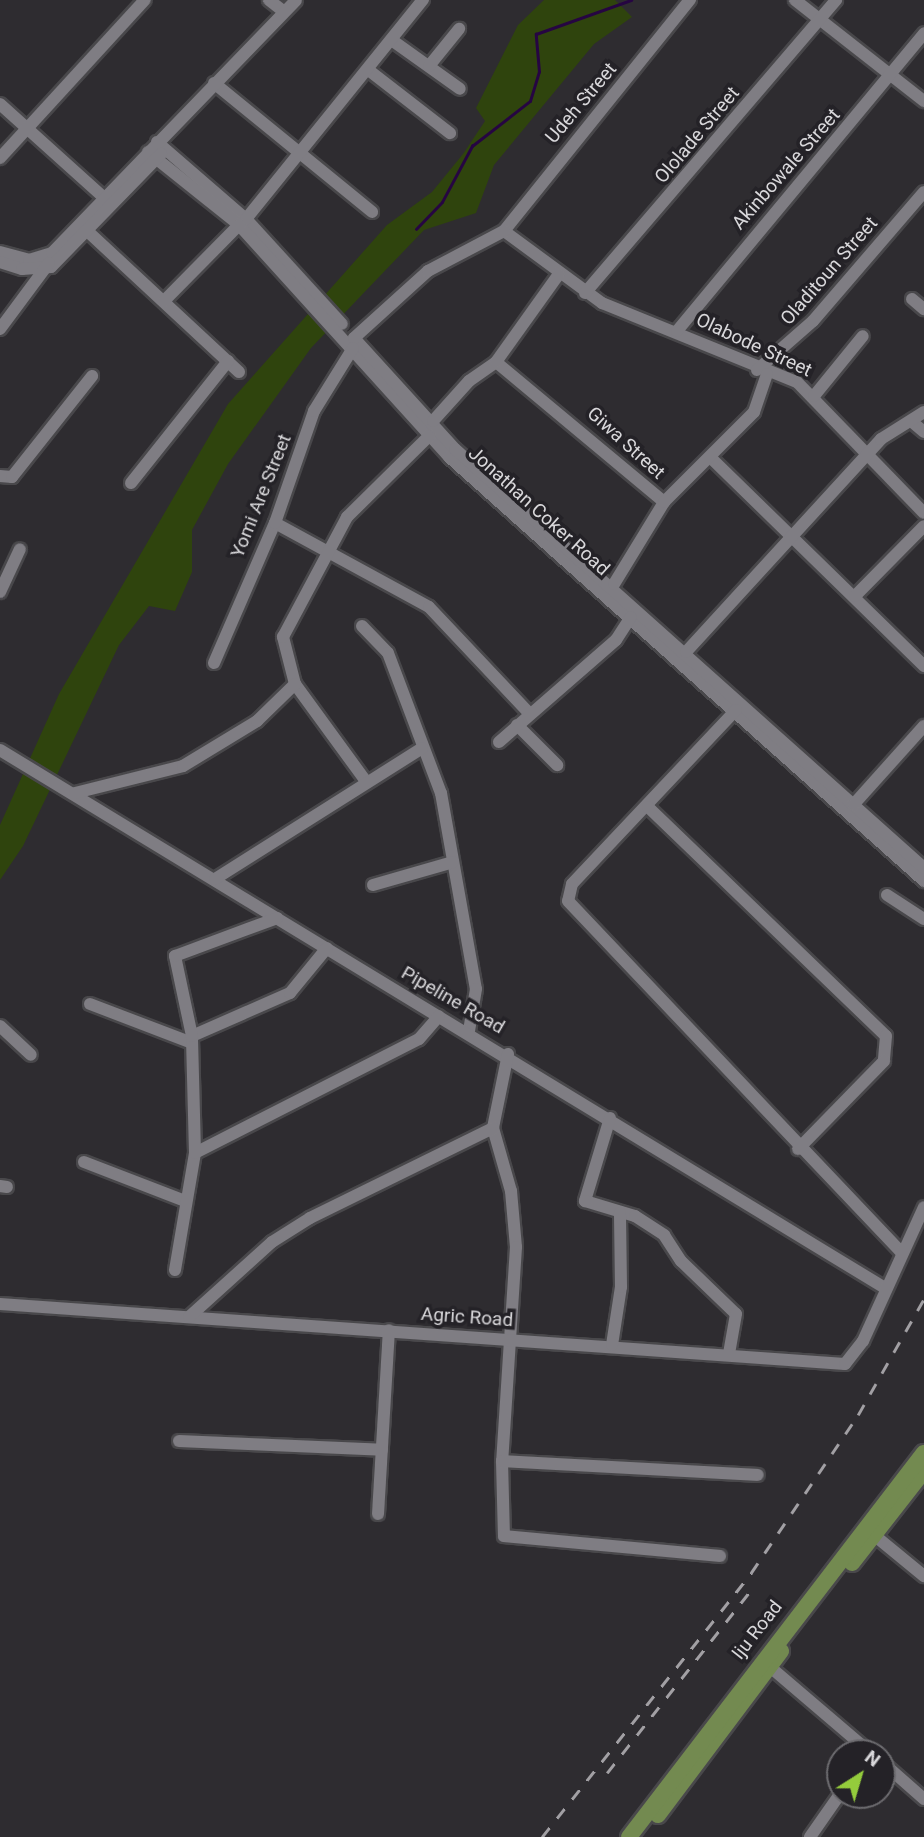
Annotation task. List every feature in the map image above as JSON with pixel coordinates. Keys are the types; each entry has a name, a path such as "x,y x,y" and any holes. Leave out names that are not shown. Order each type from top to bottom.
{"main road":[{"name":"Iju Road","path":"629,1837 924,1453"},
{"name":"Iju Road","path":"642,1837 769,1666 924,1471"}],"street":[{"path":"0,158 145,0"},
{"path":"269,0 283,12"},
{"path":"0,329 49,262 157,150 214,83 296,0"},
{"path":"164,301 243,222 371,72 423,0"},
{"name":"Udeh Street","path":"503,231 690,0"},
{"path":"795,0 924,101"},
{"name":"Ololade Street","path":"585,293 836,0"},
{"path":"429,66 459,29"},
{"name":"Akinbowale Street","path":"677,331 924,33"},
{"path":"393,41 460,89"},
{"path":"371,72 450,133"},
{"path":"214,83 372,212"},
{"path":"0,104 108,201"},
{"name":"Jonathan Coker Road","path":"157,150 243,222 353,343 429,436 924,881"},
{"name":"Oladitoun Street","path":"762,372 813,321 924,192"},
{"path":"84,228 239,372"},
{"name":"Olabode Street","path":"503,231 585,293 677,331 762,372 787,377 814,396 924,513"},
{"name":"Yomi Are Street","path":"214,663 275,523 314,411 353,343 428,271 503,231"},
{"path":"0,252 22,259 49,262"},
{"path":"0,262 22,269 49,262"},
{"path":"433,421 469,380 496,362 559,274"},
{"path":"912,299 924,309"},
{"path":"814,396 863,336"},
{"name":"Jonathan Coker Road","path":"353,343 433,421 455,449 614,584 924,868"},
{"path":"131,484 228,360"},
{"name":"Giwa Street","path":"496,362 664,502"},
{"path":"614,584 664,502 711,458 754,412 762,372"},
{"path":"0,476 12,477 92,376"},
{"path":"686,652 869,453 924,412"},
{"path":"911,421 924,432"},
{"path":"365,780 295,684 283,636 347,517 429,436"},
{"path":"711,458 924,666"},
{"path":"275,523 328,555 390,580 429,607 530,714"},
{"path":"855,596 924,526"},
{"path":"0,592 20,548"},
{"path":"499,742 616,640 631,617"},
{"path":"362,626 388,653 422,732 422,748 440,793 475,989 468,1031"},
{"path":"75,793 183,766 257,721 295,684"},
{"path":"736,710 648,807 572,884 573,913 798,1149 901,1252"},
{"path":"517,725 556,765"},
{"path":"854,804 924,726"},
{"path":"215,879 365,780 422,748"},
{"name":"Pipeline Road","path":"0,750 54,780 439,1016 509,1054 885,1288"},
{"path":"648,807 886,1036 884,1061 798,1149"},
{"path":"373,885 453,862"},
{"path":"887,895 924,919"},
{"path":"175,1270 195,1153 192,1040 178,951 248,932 277,918"},
{"path":"90,1004 192,1040 290,993 327,947"},
{"path":"195,1153 419,1039 439,1016"},
{"path":"0,1026 31,1055"},
{"path":"509,1054 493,1128 514,1212 512,1339 502,1461 508,1540 720,1556"},
{"path":"610,1118 585,1201 620,1213 664,1235 681,1261 732,1308 736,1321 729,1352"},
{"path":"189,1317 272,1242 310,1218 493,1128"},
{"path":"84,1162 185,1201"},
{"path":"885,1288 924,1207"},
{"path":"611,1345 621,1287 620,1213"},
{"name":"Agric Road","path":"0,1304 729,1352 845,1364 863,1341 885,1288"},
{"path":"378,1514 388,1330"},
{"path":"179,1441 382,1450"},
{"path":"502,1461 758,1475"},
{"path":"874,1535 924,1576"},
{"path":"769,1666 854,1739"},
{"path":"896,1774 924,1799"},
{"path":"810,1837 830,1809"}],"green space":[{"path":"544,0 615,0 632,17 594,44 494,165 476,213 424,230 311,348 228,464 192,530 192,572 175,611 149,606 119,645 23,846 0,880 0,825 59,694 228,404 387,225 432,192 463,154 485,121 476,108 518,25"}],"waterway":[{"path":"416,229 442,202 472,146 530,101 539,72 536,34 631,0"}],"railway":[{"path":"542,1837 751,1573 858,1415 924,1299"},
{"path":"607,1773 752,1589"}]}
